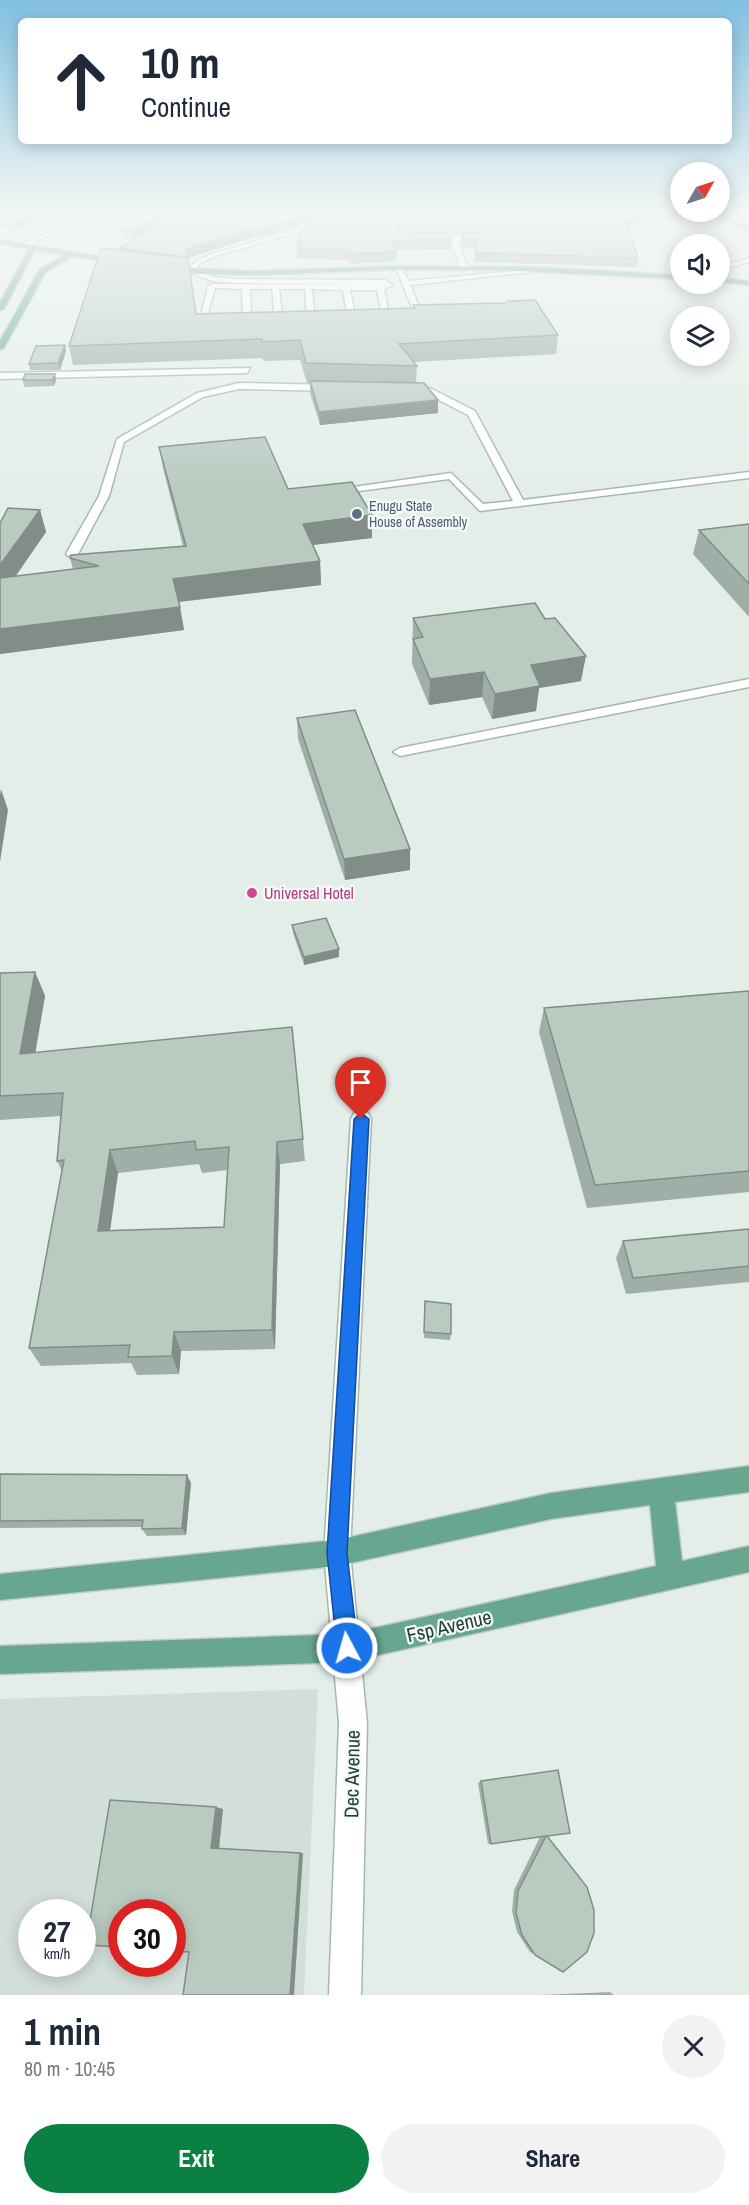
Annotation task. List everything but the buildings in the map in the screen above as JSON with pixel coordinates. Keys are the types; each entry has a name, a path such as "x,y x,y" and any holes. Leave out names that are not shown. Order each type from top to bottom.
{"main road":[{"path":"0,348 23,306"},
{"path":"0,1587 337,1553 551,1506 749,1479"},
{"path":"661,1491 670,1576"},
{"name":"Fsp Avenue","path":"0,1659 347,1648 749,1559"}],"street":[{"path":"206,306 202,321 227,323"},
{"path":"247,306 247,322"},
{"path":"277,306 279,321"},
{"path":"310,306 311,321"},
{"path":"349,306 352,320"},
{"path":"384,306 387,319"},
{"path":"416,306 420,318"},
{"path":"409,319 432,318"},
{"path":"375,319 398,319"},
{"path":"300,321 321,320"},
{"path":"342,320 364,320"},
{"path":"268,321 290,321"},
{"path":"237,323 257,322"},
{"path":"0,376 247,370"},
{"path":"72,554 104,496 120,441 200,394 239,386 345,388"},
{"path":"392,389 428,390 472,413 519,502"},
{"path":"324,494 452,476 480,508 749,475"},
{"path":"400,752 749,683"},
{"name":"Dec Avenue","path":"345,1995 353,1723 337,1553 361,1119"}],"shaded area":[{"path":"318,1689 304,1995 0,1995 0,1699"}],"place":[{"name":"Enugu State House of Assembly","path":"357,514"},
{"name":"Universal Hotel","path":"252,893"}],"route":[{"path":"347,1648 337,1553 361,1119"}]}
